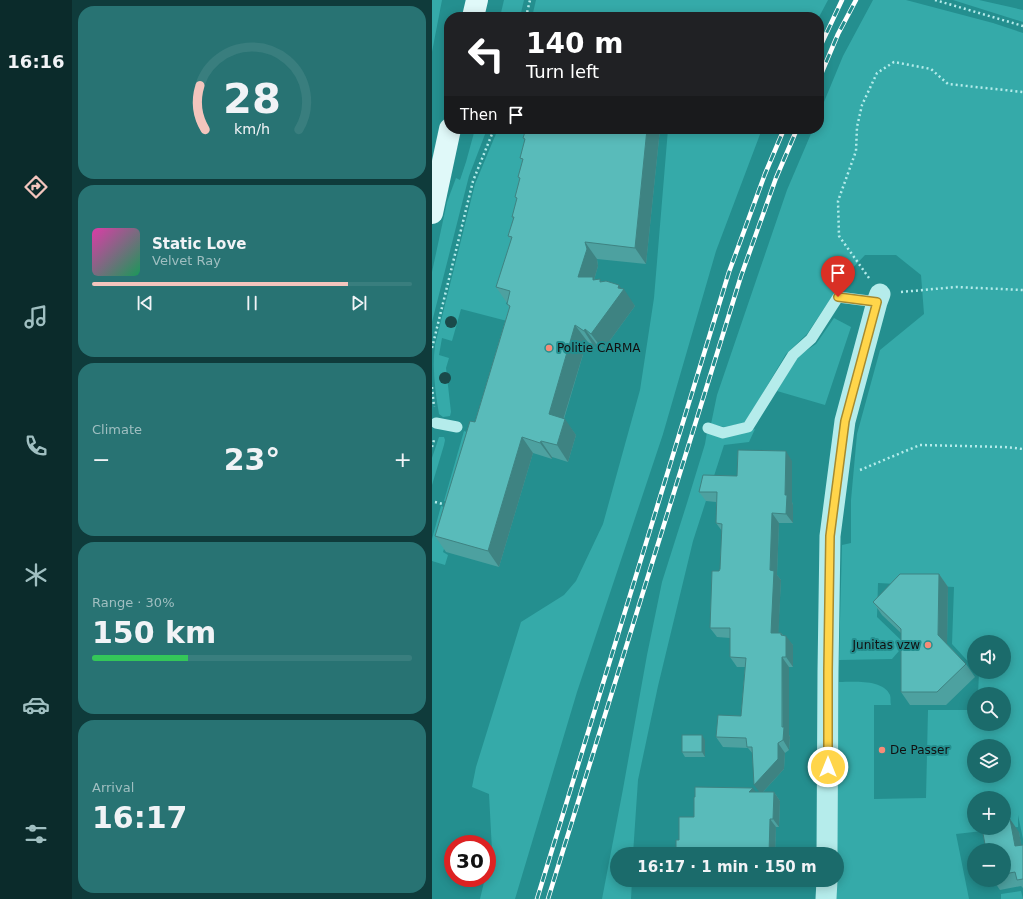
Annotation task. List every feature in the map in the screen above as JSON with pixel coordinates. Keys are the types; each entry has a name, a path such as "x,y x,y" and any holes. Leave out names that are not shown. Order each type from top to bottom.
{"main road":[{"path":"474,12 477,0"},
{"path":"432,212 449,134"}],"street":[{"path":"827,847 830,536 845,421 879,298"},
{"path":"826,887 826,899"}],"lane":[{"path":"708,428 724,433 748,427 794,354 811,340 838,297 879,298"},
{"path":"436,423 457,427"}],"path":[{"path":"527,12 530,0"},
{"path":"935,0 1023,26"},
{"path":"861,267 839,236 838,201 856,151 857,127 862,105 877,73 894,62 930,69 948,84 1023,92"},
{"path":"432,348 473,181 492,134"},
{"path":"918,290 956,287 1023,290"},
{"path":"837,479 920,445 1005,447 1023,449"},
{"path":"435,502 453,507"}],"shaded area":[{"path":"432,0 442,0 432,52"},
{"path":"504,0 524,0 521,12 501,12"},
{"path":"536,0 828,0 822,12 533,12"},
{"path":"873,0 906,0 993,23 1023,33 1023,839 1018,815 1018,827 1011,828 1011,791 967,791 967,833 956,834 969,899 836,899 837,887 844,887 844,847 836,847 839,682 867,682 881,686 890,695 891,705 874,705 874,799 926,798 928,710 967,710 967,731 1011,731 1011,687 978,687 979,679 1011,679 1011,635 967,635 967,660 952,644 954,587 878,583 877,617 905,644 892,659 839,660 842,545 851,543 851,500 857,434 880,350 924,314 921,275 896,255 865,255 847,274 807,334 786,354 745,423 724,427 711,424 717,395 787,190 811,134 824,134 824,102 843,56"},
{"path":"953,0 979,0 1023,10 1023,22"},
{"path":"474,134 485,134 469,176 432,322 432,272 447,202 456,178 460,180"},
{"path":"496,134 538,134 521,255 506,304 520,308 515,323 461,309 452,341 442,338 439,355 449,358 446,368 451,412 450,416 443,417 439,414 435,388 435,345 475,184"},
{"path":"668,134 760,134 716,251 663,434 577,692 515,899 480,899 483,887 496,887 496,835 491,835 489,794 472,787 476,767 521,622 564,595 576,581 603,524 640,390 654,298"},
{"path":"834,318 851,327 825,405 777,391 798,356 816,344"},
{"path":"755,429 749,442 724,445 693,541 658,686 638,780 633,847 612,847 662,582 705,444 707,432 724,436"},
{"path":"464,431 469,433 448,502 444,501"},
{"path":"439,437 444,437 445,440 432,485 432,458"},
{"path":"441,506 456,511 443,552 448,555 445,565 432,561 432,539"},
{"path":"610,857 610,887 632,887 631,899 602,899"},
{"path":"1021,891 1023,899 1001,899 1001,894"}],"building":[{"name":"Politie CARMA","path":"524,134 646,134 635,248 585,242 587,249 578,277 593,277 593,280 600,279 600,282 606,281 619,285 618,288 624,289 591,334 585,329 584,331 575,325 549,414 565,419 557,445 541,441 540,443 522,437 488,551 435,536 470,421 475,422 510,306 507,304 510,291 496,287 512,237 508,236 514,217 512,217 517,198 515,197 520,178 518,177 523,159 520,158 525,139 523,138"},
{"path":"738,450 786,451 786,514 772,513 770,570 774,571 771,633 781,633 781,635 786,636 786,657 782,657 783,740 778,743 778,759 754,785 752,747 747,747 746,738 716,737 718,715 741,716 746,658 730,657 730,628 710,628 712,571 719,571 720,569 722,524 716,523 717,492 699,492 703,475 737,476"},
{"name":"Junitas vzw","path":"900,574 939,574 938,635 966,664 937,692 901,692 901,629 873,602"},
{"path":"682,735 702,735 702,752 682,752"},
{"path":"695,787 753,788 749,792 774,792 773,819 770,819 769,847 676,847 676,840 679,840 679,817 694,817"},
{"path":"1011,824 1015,846 1023,845 1023,879 1017,880 1015,872 1011,873 1011,843 985,843 983,835 1011,835"}],"railway":[{"path":"824,38 842,0"},
{"path":"824,67 838,34 856,0"},
{"path":"537,899 729,272 765,174 782,134"},
{"path":"548,899 741,276 776,178 795,134"}],"place":[{"name":"Politie CARMA","path":"549,348"},
{"name":"Junitas vzw","path":"928,645"},
{"name":"De Passer","path":"882,750"}],"route":[{"path":"828,767 830,536 845,421 877,302 838,297"}]}
